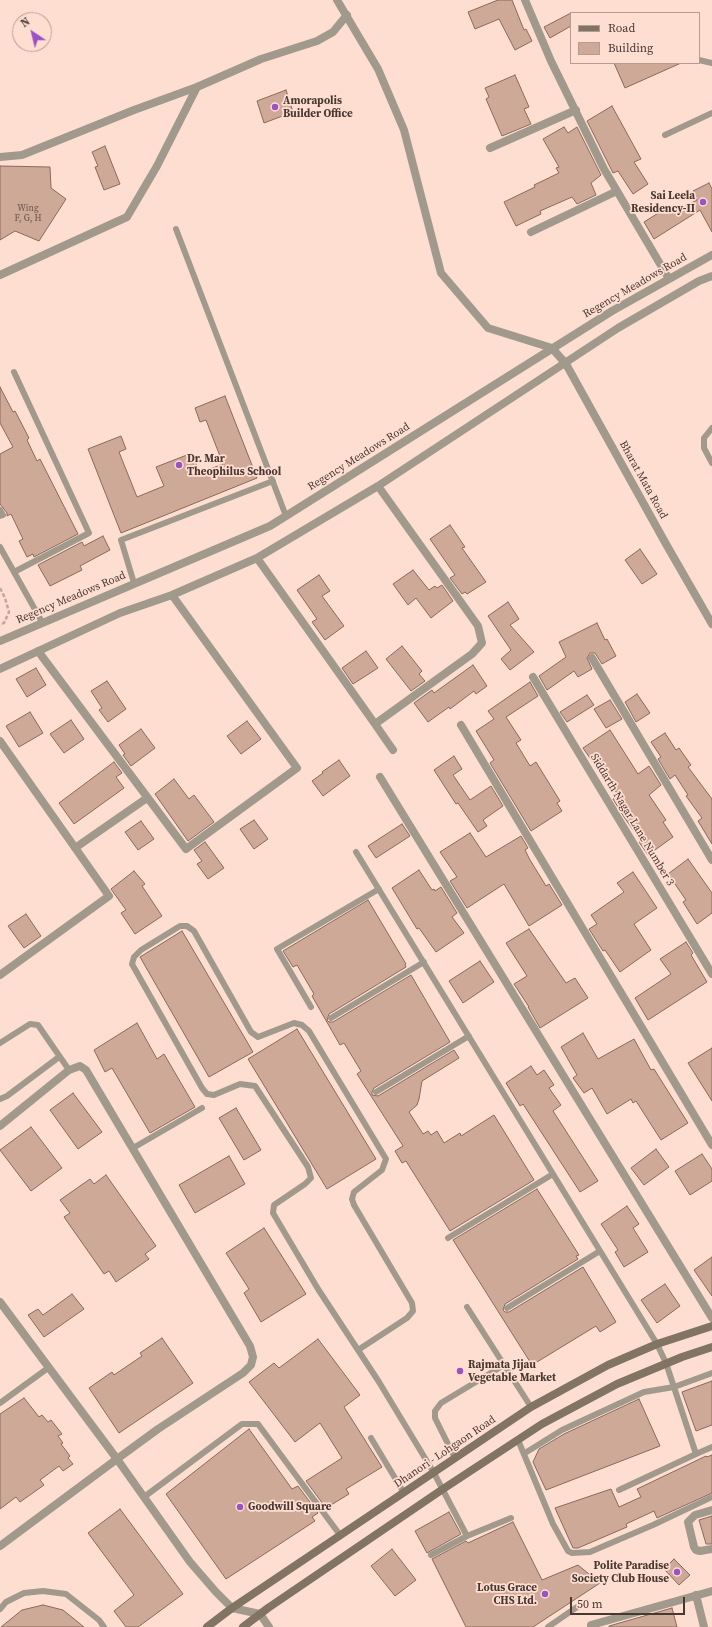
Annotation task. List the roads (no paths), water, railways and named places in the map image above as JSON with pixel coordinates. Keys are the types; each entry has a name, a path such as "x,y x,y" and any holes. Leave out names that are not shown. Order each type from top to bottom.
{"main road":[{"name":"Dhanori - Lohgaon Road","path":"207,1627 232,1608 531,1407 608,1365 657,1344 712,1326"},
{"path":"243,1627 442,1489 542,1424 617,1384 666,1363 712,1347"}],"street":[{"path":"337,0 378,69 404,130 441,273 488,328 552,348"},
{"path":"525,0 551,61 604,169 669,279"},
{"path":"0,157 22,155 134,110 197,87 261,59 317,41 334,32 347,15"},
{"path":"0,275 127,217 157,166 197,87"},
{"path":"490,148 576,110"},
{"path":"531,232 617,191"},
{"name":"Regency Meadows Road","path":"0,641 270,526 612,310 712,255"},
{"path":"0,669 120,613 172,594 257,558 378,486 566,364 618,328 699,281 712,276"},
{"name":"Bharat Mata Road","path":"552,348 566,364 712,624"},
{"path":"375,724 472,654 482,643 478,626 378,486"},
{"path":"257,558 393,750"},
{"path":"38,651 186,849 297,768 172,594"},
{"path":"592,658 712,860"},
{"name":"Siddarth Nagar Lane Number 3","path":"533,677 712,974"},
{"path":"461,725 712,1145"},
{"path":"0,741 109,896 0,974"},
{"path":"380,777 712,1318"},
{"path":"75,848 147,798"},
{"path":"0,1126 69,1070 80,1066 86,1070 250,1346 253,1357 251,1365 243,1373 158,1429 0,1546"},
{"path":"0,1302 117,1459 190,1562 232,1608 260,1614 269,1627"},
{"path":"712,1510 695,1516 688,1522 696,1550 700,1551 712,1549"},
{"path":"591,1627 591,1625 712,1591"},
{"path":"696,1595 704,1627"}],"lane":[{"path":"700,60 712,63"},
{"path":"665,135 712,113"},
{"path":"176,229 286,516"},
{"path":"14,372 90,533 14,572"},
{"path":"712,428 704,438 704,448 712,463"},
{"path":"134,583 121,540 273,481"},
{"path":"0,510 3,515 0,516"},
{"path":"0,547 42,622"},
{"path":"356,852 657,1344 666,1363 696,1454"},
{"path":"311,1007 277,949 379,889"},
{"path":"358,1350 407,1318 413,1311 412,1303 354,1205 352,1199 354,1192 382,1170 386,1159 309,1031 302,1025 294,1023 258,1037 251,1032 194,932 187,926 180,926 141,950 134,957 132,964 202,1088 207,1094 214,1096 240,1084 255,1086 308,1167 310,1178 305,1184 274,1205 273,1213 318,1289 358,1350 434,1473 467,1536"},
{"path":"331,1018 424,962"},
{"path":"0,1044 30,1024 38,1025 69,1070"},
{"path":"376,1092 469,1036"},
{"path":"0,1099 7,1096 59,1056"},
{"path":"133,1148 202,1108"},
{"path":"448,1238 553,1174"},
{"path":"507,1308 600,1251"},
{"path":"467,1308 531,1407"},
{"path":"455,1458 435,1418 435,1411 441,1402 504,1365"},
{"path":"0,1403 48,1368"},
{"path":"525,1453 562,1430 644,1392 674,1387 712,1373"},
{"path":"144,1497 242,1424 258,1424 340,1535"},
{"path":"371,1438 404,1493"},
{"path":"518,1440 525,1453 553,1524 568,1551 572,1553 590,1552 653,1525 712,1497"},
{"path":"619,1490 712,1447"},
{"path":"431,1555 467,1536 510,1518"},
{"path":"0,1609 6,1602 24,1593 43,1591 66,1594 99,1620 104,1627"},
{"path":"548,1627 578,1607"}],"place":[{"name":"Amorapolis Builder Office","path":"275,107"},
{"name":"Sai Leela Residency-II","path":"703,202"},
{"name":"Dr. Mar Theophilus School","path":"179,465"},
{"name":"Rajmata Jijau Vegetable Market","path":"460,1371"},
{"name":"Goodwill Square","path":"240,1507"},
{"name":"Polite Paradise Society Club House","path":"677,1572"},
{"name":"Lotus Grace CHS Ltd.","path":"545,1594"}]}
